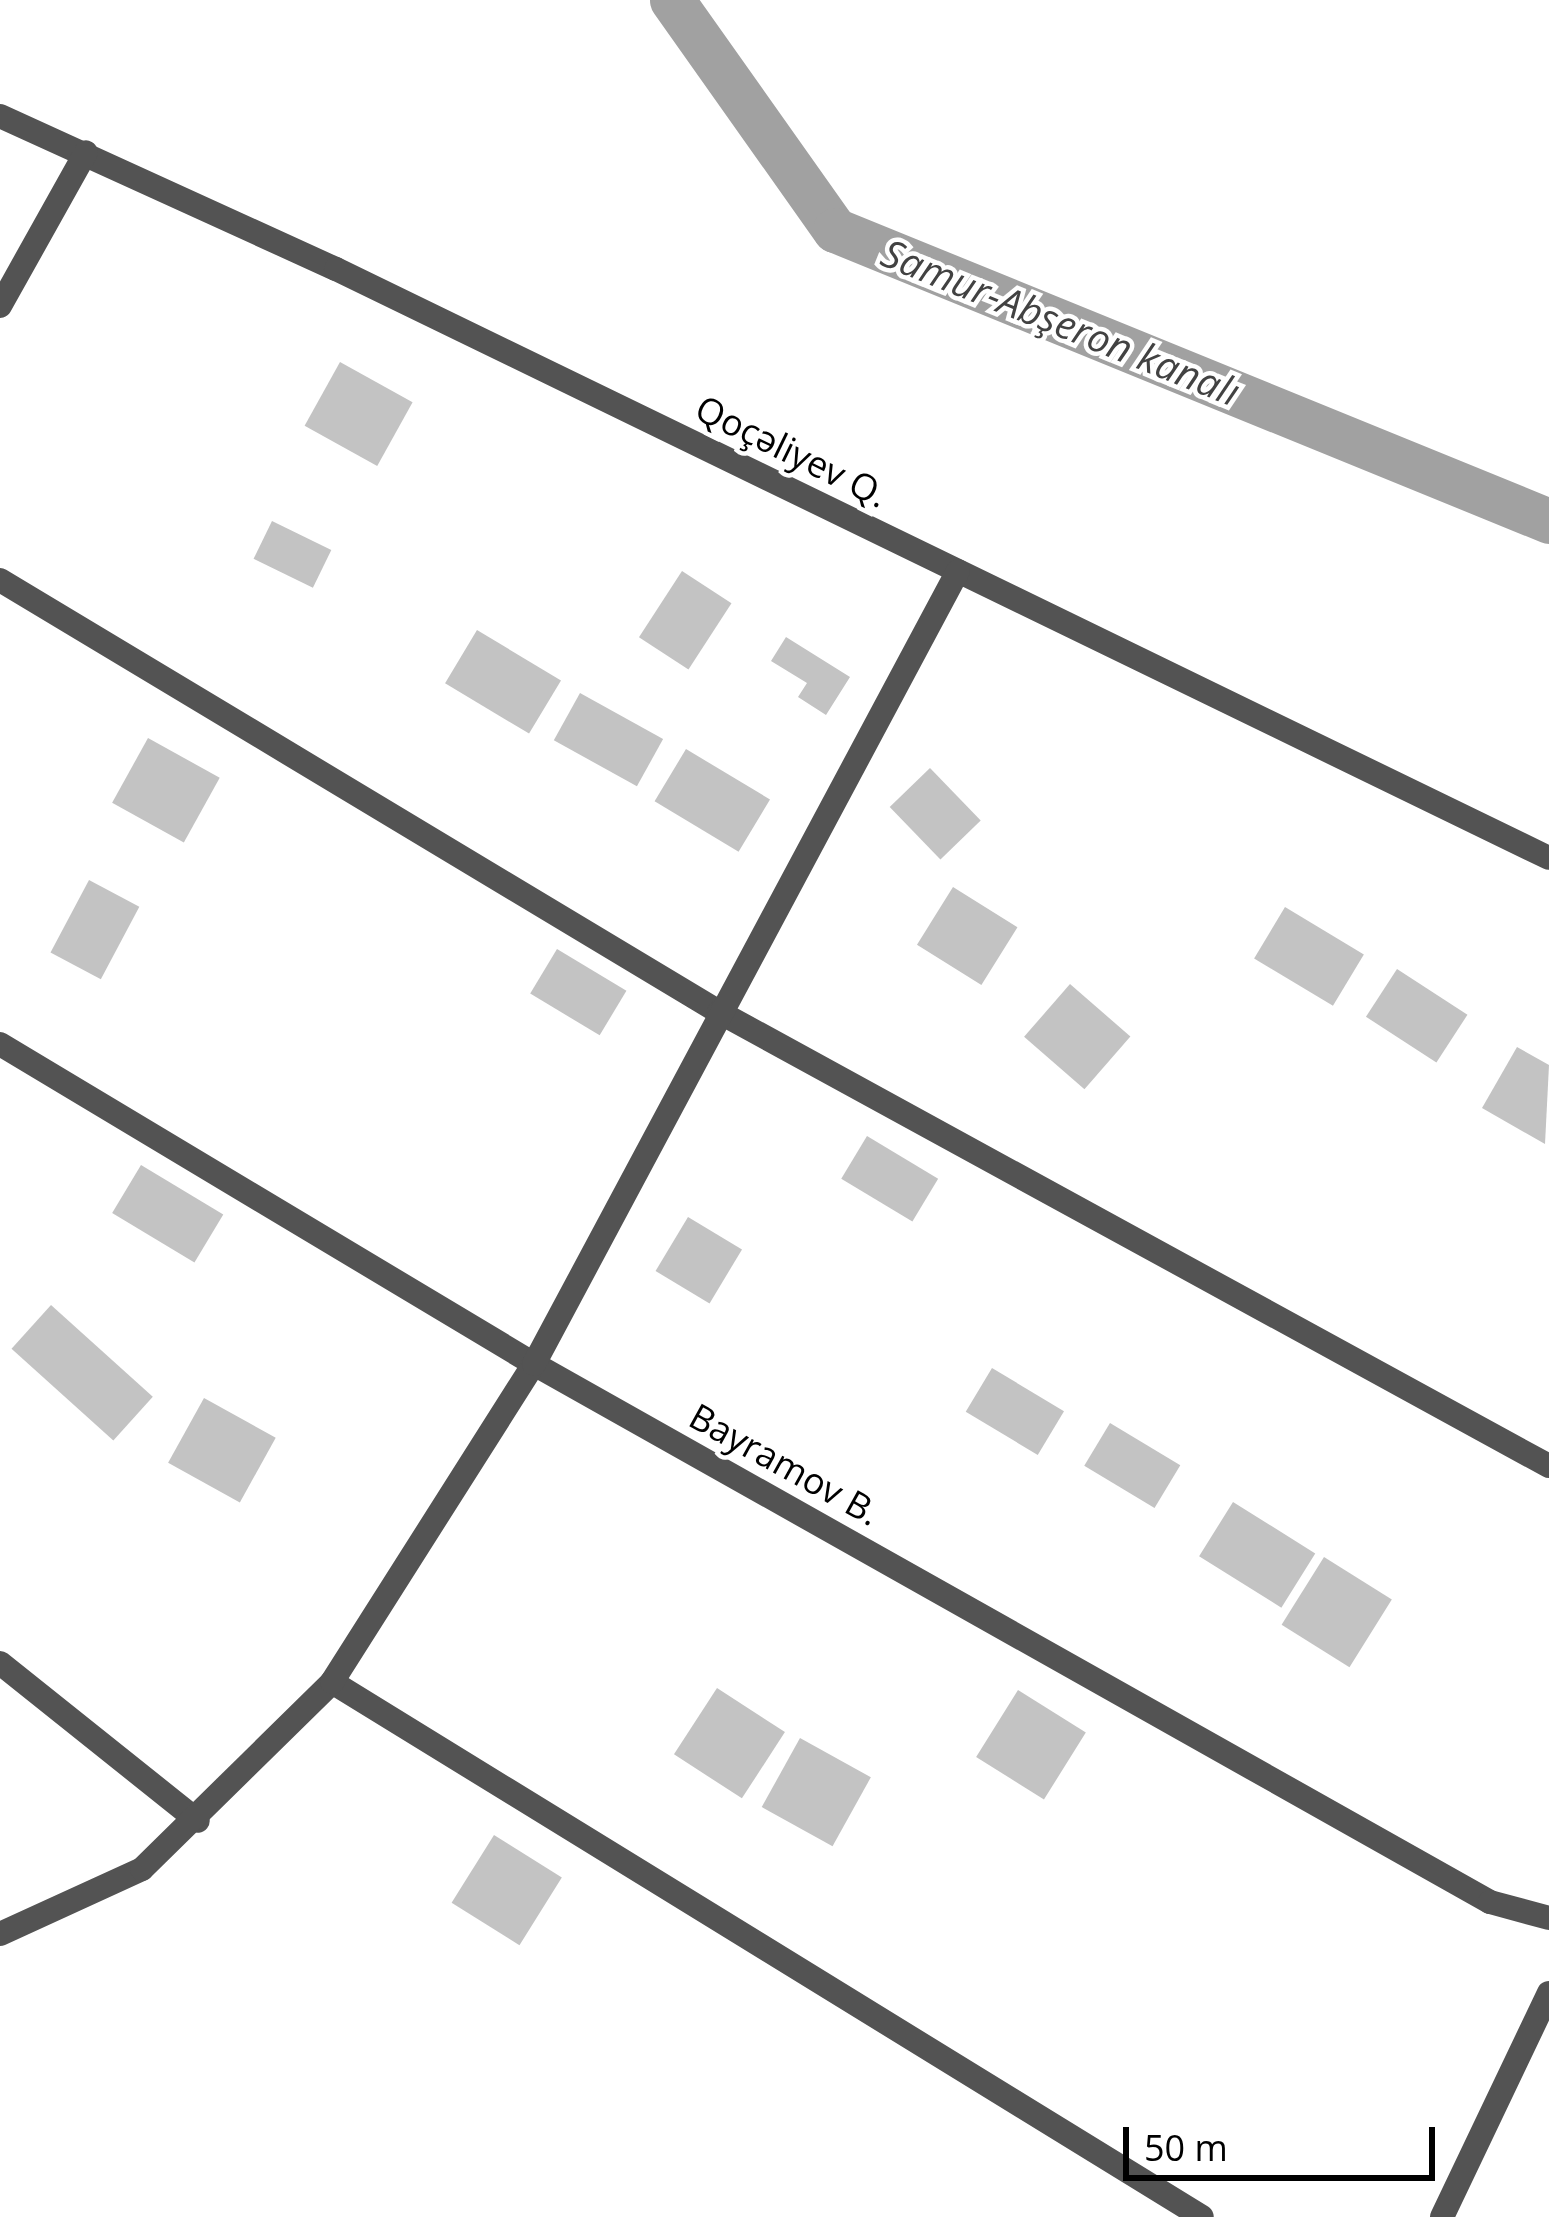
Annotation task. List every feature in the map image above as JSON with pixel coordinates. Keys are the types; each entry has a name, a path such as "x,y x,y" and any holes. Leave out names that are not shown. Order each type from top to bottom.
{"street":[{"name":"Qoçəliyev Q.","path":"0,116 86,152 1549,859"},
{"path":"0,306 86,152"},
{"path":"0,1934 142,1869 198,1821 332,1682 534,1364 958,572"},
{"path":"0,580 719,1012 1549,1466"},
{"name":"Bayramov B.","path":"0,1045 534,1364 1490,1902 1549,1918"},
{"path":"0,1663 198,1821"},
{"path":"332,1682 1202,2217"},
{"path":"1442,2217 1549,1993"}],"building":[{"path":"340,362 413,402 377,466 305,426"},
{"path":"272,521 331,550 313,588 254,559"},
{"path":"682,571 731,603 688,669 639,637"},
{"path":"477,630 561,680 529,734 445,683"},
{"path":"786,637 850,677 826,715 798,697 807,683 771,661"},
{"path":"580,693 663,739 637,786 554,740"},
{"path":"148,738 220,778 184,842 112,803"},
{"path":"686,749 770,799 739,852 655,801"},
{"path":"930,768 981,821 940,859 890,807"},
{"path":"89,880 139,907 101,979 51,952"},
{"path":"953,887 1017,927 981,985 917,945"},
{"path":"1285,907 1364,954 1333,1006 1254,958"},
{"path":"557,949 626,991 600,1035 530,994"},
{"path":"1397,969 1467,1015 1436,1063 1366,1017"},
{"path":"1070,984 1130,1036 1084,1089 1024,1037"},
{"path":"1517,1047 1549,1065 1545,1144 1482,1108"},
{"path":"867,1136 938,1179 912,1222 841,1179"},
{"path":"141,1165 223,1214 194,1262 112,1213"},
{"path":"688,1217 742,1249 710,1303 656,1271"},
{"path":"51,1305 153,1397 113,1441 12,1349"},
{"path":"992,1368 1064,1411 1038,1455 966,1412"},
{"path":"204,1398 276,1438 240,1502 168,1463"},
{"path":"1110,1423 1180,1465 1155,1508 1084,1466"},
{"path":"1233,1502 1315,1553 1281,1608 1199,1556"},
{"path":"1324,1557 1392,1599 1349,1667 1282,1625"},
{"path":"717,1688 785,1732 742,1798 674,1754"},
{"path":"1018,1690 1086,1732 1044,1799 976,1757"},
{"path":"800,1738 871,1777 833,1846 762,1807"},
{"path":"494,1835 562,1877 519,1945 452,1903"}],"waterway":[{"name":"Samur-Abşeron kanalı","path":"672,0 835,230 1549,521"}]}
